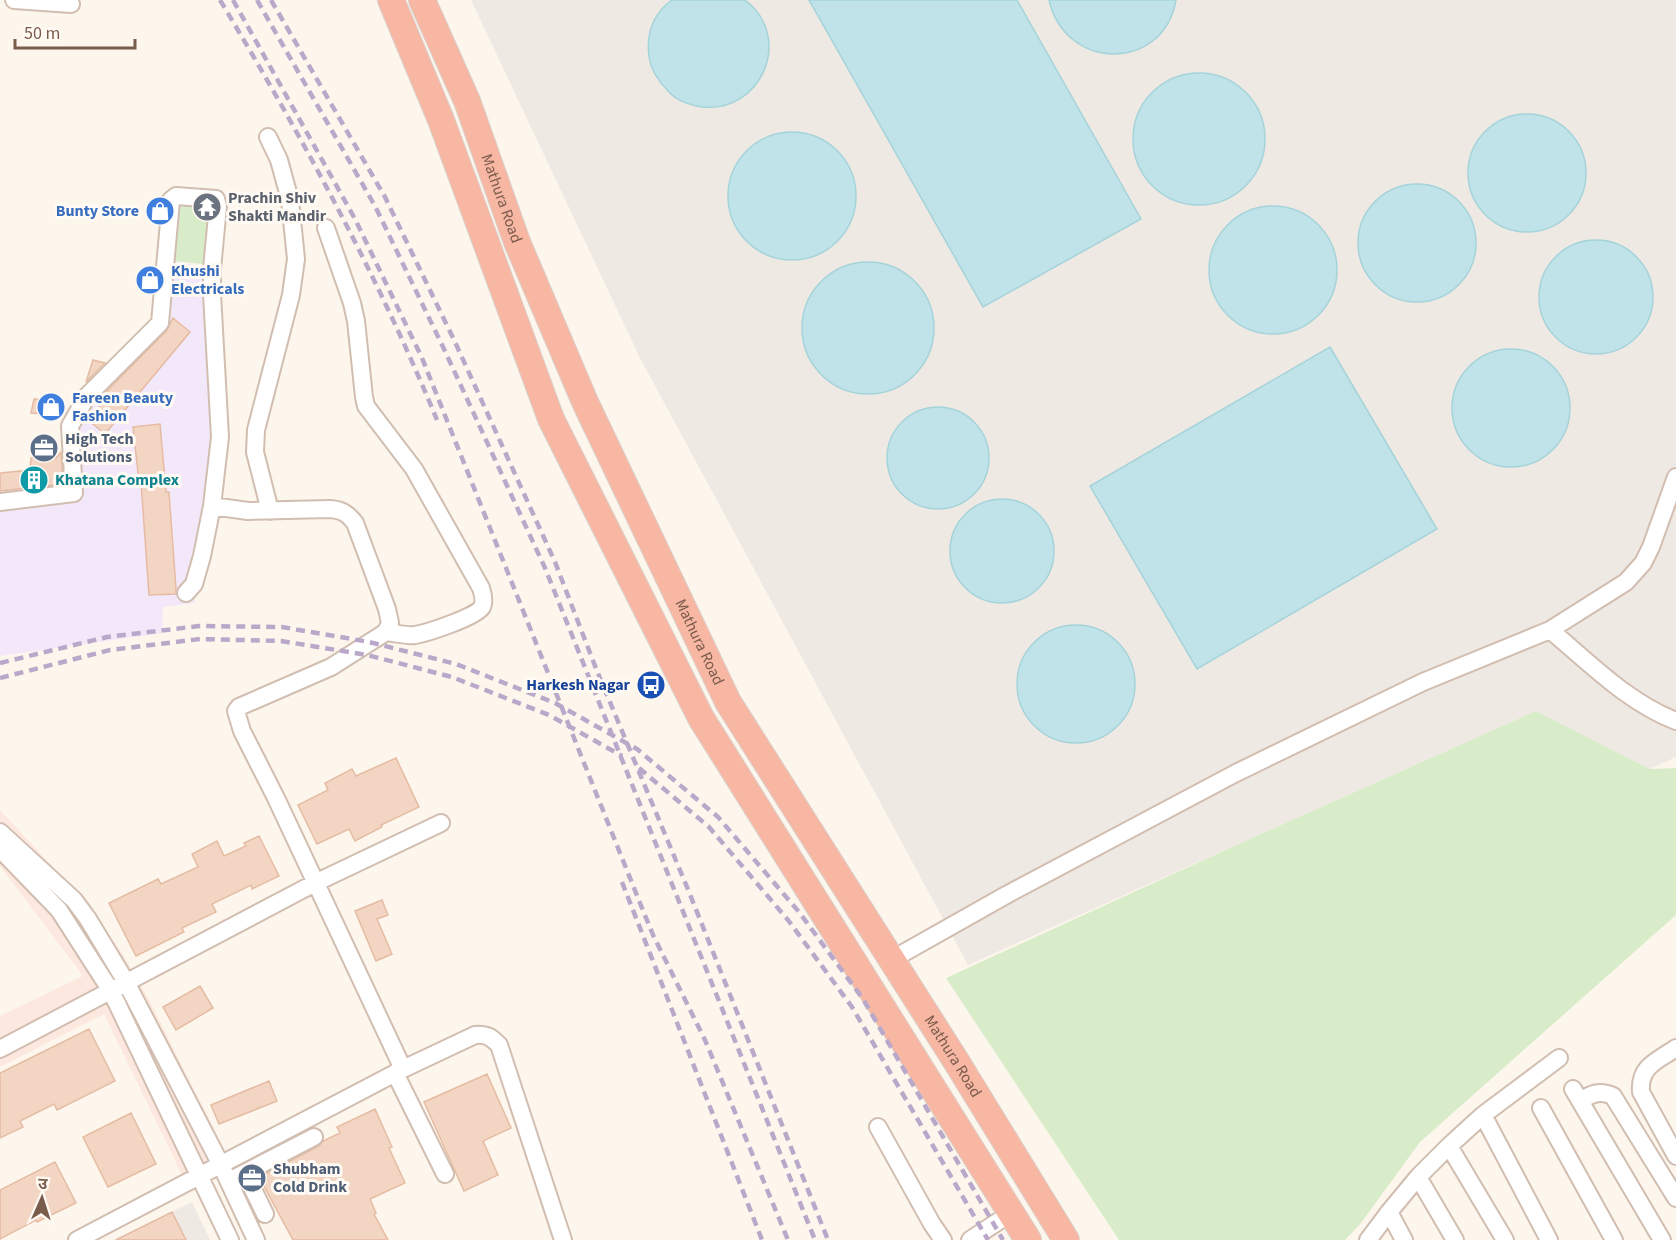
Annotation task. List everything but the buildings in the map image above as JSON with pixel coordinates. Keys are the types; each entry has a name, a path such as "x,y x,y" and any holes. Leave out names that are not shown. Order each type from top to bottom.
{"highway":[{"name":"Mathura Road","path":"391,0 441,120 551,419 701,718 1028,1240"},
{"name":"Mathura Road","path":"422,0 467,101 517,242 580,392 728,702 1066,1240"}],"street":[{"path":"14,0 71,4"},
{"path":"268,137 279,160 290,200 296,259 291,295 256,430 255,452 270,511"},
{"path":"0,502 74,493 70,426 87,396 160,323 170,203 176,196 216,199 218,206 212,294 220,436 212,507 194,584 186,593"},
{"path":"326,228 352,303 366,406 414,469 482,588 482,606 478,611 417,635 386,632"},
{"path":"891,960 1008,894 1236,773 1423,682 1550,630 1626,582 1643,563 1651,548 1676,477"},
{"path":"212,507 248,511 330,509 348,514 355,523 387,609 390,623 386,632 331,667 239,706 236,711 242,731 315,883 445,1174"},
{"path":"1550,630 1632,699 1676,721"},
{"path":"0,1049 315,883 441,823"},
{"path":"0,832 74,900 88,919 200,1177 230,1240"},
{"path":"0,849 59,910 119,986 221,1165 256,1240"},
{"path":"76,1240 399,1071 476,1035 483,1034 492,1037 499,1045 563,1240"},
{"path":"1676,1048 1647,1067 1640,1082 1641,1092 1676,1156"},
{"path":"1368,1240 1418,1177 1449,1146 1483,1115 1559,1058"},
{"path":"1662,1240 1576,1095 1606,1093 1612,1096 1676,1198"},
{"path":"1540,1108 1614,1240"},
{"path":"1483,1115 1549,1240"},
{"path":"878,1127 943,1240"},
{"path":"229,1181 314,1137"},
{"path":"1449,1146 1505,1240"},
{"path":"245,1173 264,1214"},
{"path":"1418,1177 1455,1240"},
{"path":"1389,1212 1404,1240"},
{"path":"970,1240 1011,1213"}],"shaded area":[{"path":"471,0 1676,0 1676,757 1650,769 1536,711 968,965 640,358"},
{"path":"169,261 213,268 227,432 194,603 163,607 162,633 0,656 0,511 83,498 76,427 93,402 164,325"},
{"path":"0,810 78,894 122,953 148,998 228,1157 184,1179 104,1014 0,1067 0,1016 83,976 0,866"},
{"path":"192,1202 210,1240 113,1240"}],"green space":[{"path":"179,203 210,205 212,265 172,261"},
{"path":"1536,711 1650,769 1676,768 1676,915 1420,1142 1361,1223 1345,1240 1119,1240 946,978"}],"water":[{"path":"672,0 745,0 760,15 767,33 769,52 764,70 755,86 741,98 723,106 697,106 676,98 659,80 650,62 648,49 650,33 660,12"},
{"path":"809,0 1017,0 1141,219 983,307"},
{"path":"1049,0 1176,0 1167,24 1153,41 1134,51 1114,54 1093,50 1074,40 1059,23"},
{"path":"1199,73 1224,78 1246,92 1260,114 1265,139 1260,164 1246,186 1224,200 1199,205 1174,200 1152,186 1138,164 1133,139 1138,114 1152,92 1174,78"},
{"path":"1527,114 1560,124 1576,140 1586,173 1576,206 1560,222 1527,232 1494,222 1478,206 1468,173 1478,140 1494,124"},
{"path":"792,132 817,137 837,151 851,171 856,196 851,221 837,241 817,255 792,260 767,255 747,241 733,221 728,196 733,171 747,151 767,137"},
{"path":"1417,184 1440,189 1459,201 1471,220 1476,243 1471,266 1459,285 1440,297 1417,302 1394,297 1375,285 1363,266 1358,243 1363,220 1375,201 1394,189"},
{"path":"1273,206 1298,210 1319,224 1333,245 1337,270 1333,295 1319,316 1298,330 1273,334 1248,330 1227,316 1213,295 1209,270 1213,245 1227,224 1248,210"},
{"path":"1596,240 1618,244 1637,256 1649,275 1653,297 1649,319 1637,338 1618,350 1596,354 1574,350 1555,338 1543,319 1539,297 1543,275 1555,256 1574,244"},
{"path":"868,262 893,267 914,282 929,303 934,328 929,353 914,374 893,389 868,394 843,389 822,374 807,353 802,328 807,303 822,282 843,267"},
{"path":"1330,347 1437,529 1197,669 1090,486"},
{"path":"1511,349 1534,353 1553,366 1566,385 1570,408 1566,431 1553,450 1534,463 1511,467 1488,463 1469,450 1456,431 1452,408 1456,385 1469,366 1488,353"},
{"path":"938,407 958,411 974,422 985,438 989,458 985,478 974,494 958,505 938,509 918,505 902,494 891,478 887,458 891,438 902,422 918,411"},
{"path":"1002,499 1022,503 1039,514 1050,531 1054,551 1050,571 1039,588 1022,599 1002,603 982,599 965,588 954,571 950,551 954,531 965,514 982,503"},
{"path":"1076,625 1098,630 1118,642 1130,662 1135,684 1130,706 1118,726 1098,738 1076,743 1054,738 1034,726 1022,706 1017,684 1022,662 1034,642 1054,630"}],"railway":[{"path":"220,0 280,102 336,206 389,312 437,420"},
{"path":"233,0 355,219 422,358 653,935 705,1040 788,1240"},
{"path":"257,0 375,206 545,568 815,1240"},
{"path":"271,0 385,197 455,342 555,562 828,1240"},
{"path":"0,663 107,637 199,626 282,627 369,642 456,664 555,703 637,749 718,817 799,912 863,999 1003,1240"},
{"path":"0,678 110,650 200,639 281,641 367,655 452,677 549,715 622,756"},
{"path":"639,768 709,827 788,920 852,1007 988,1240"},
{"path":"622,882 762,1240"}],"place":[{"name":"Prachin Shiv Shakti Mandir","path":"207,207"},
{"name":"Bunty Store","path":"160,211"},
{"name":"Khushi Electricals","path":"150,280"},
{"name":"Fareen Beauty Fashion","path":"51,407"},
{"name":"High Tech Solutions","path":"44,448"},
{"name":"Khatana Complex","path":"34,480"},
{"name":"Harkesh Nagar","path":"651,685"},
{"name":"Shubham Cold Drink","path":"252,1178"}]}
